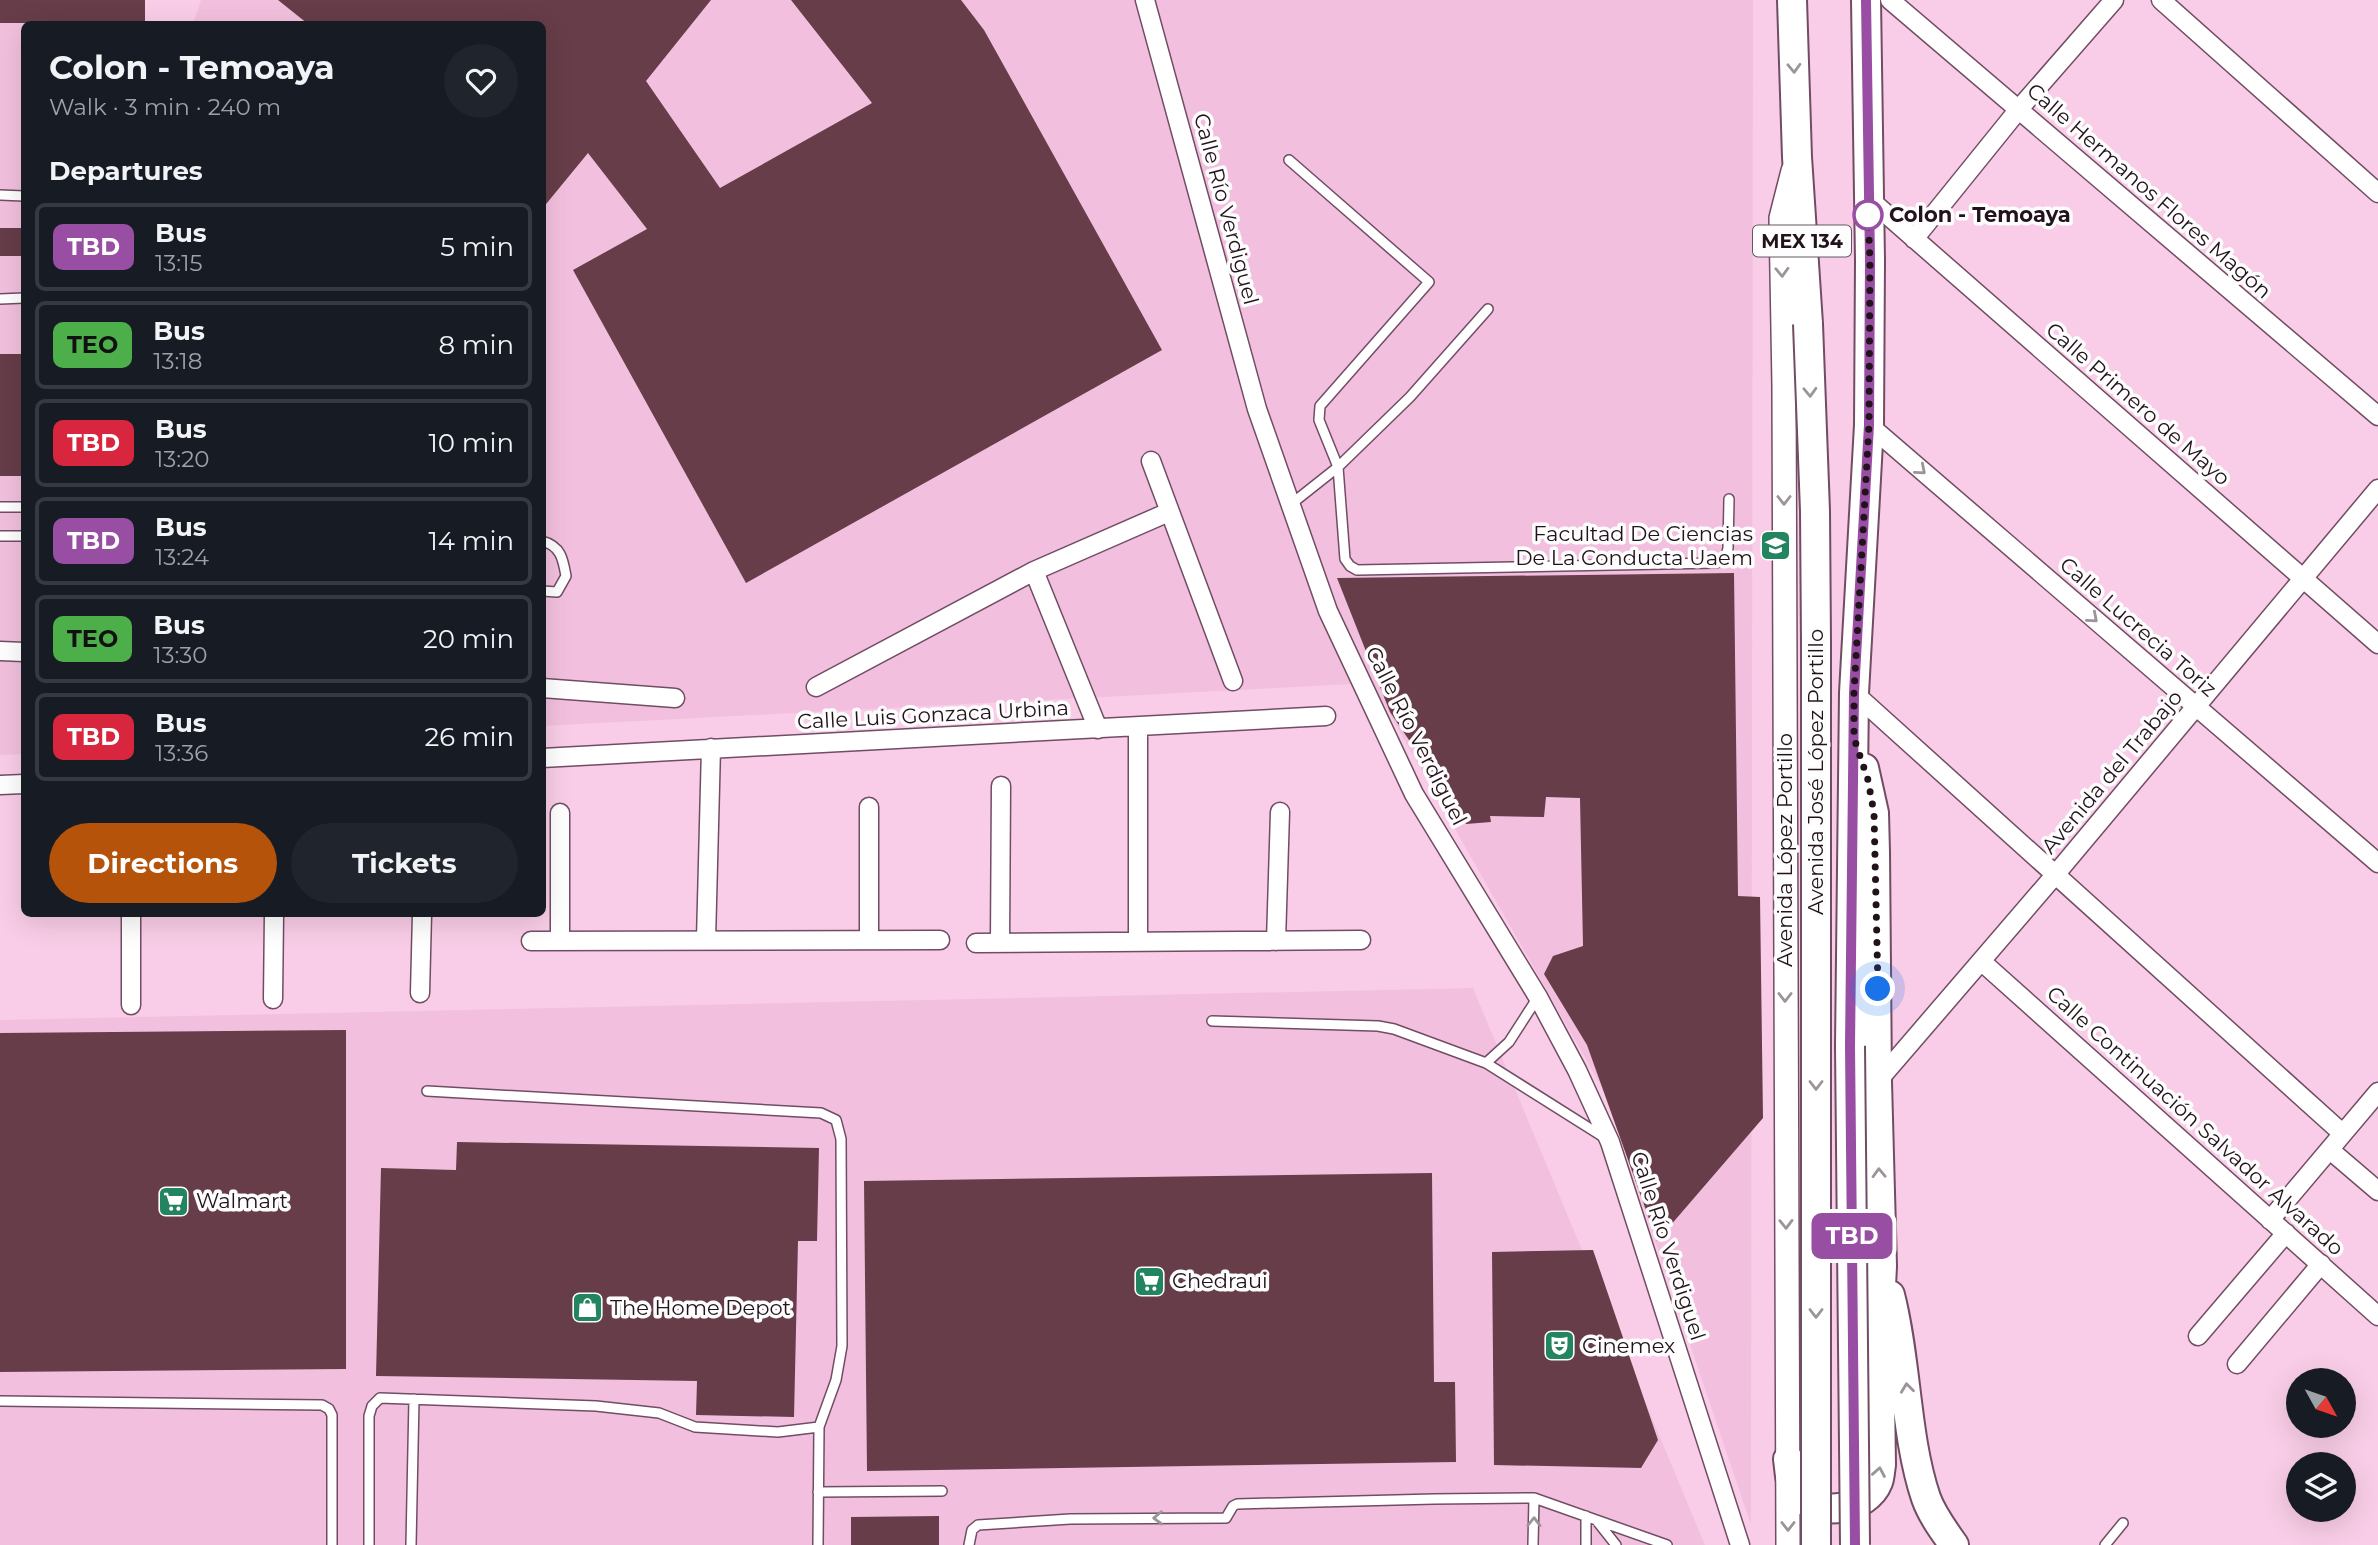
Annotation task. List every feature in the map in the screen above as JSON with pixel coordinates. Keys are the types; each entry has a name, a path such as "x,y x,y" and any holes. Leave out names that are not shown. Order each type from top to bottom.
{"main road":[{"name":"Avenida José López Portillo","path":"1792,0 1815,511 1816,1545"},
{"name":"Avenida José López Portillo","path":"1855,1545 1850,1046 1854,693 1869,425 1870,260 1866,0"},
{"path":"1788,1459 1791,1483 1799,1496 1813,1505 1833,1508 1851,1506 1868,1497 1878,1482 1881,1465 1879,1326 1882,1266 1874,813 1868,780 1854,738"},
{"path":"1882,1266 1898,1325 1919,1470 1927,1501 1954,1545"}],"street":[{"name":"Calle Río Verdiguel","path":"1146,0 1257,409 1328,611 1414,794 1538,997 1577,1070 1610,1142 1740,1545"},
{"name":"Calle Hermanos Flores Magón","path":"1890,0 2378,416"},
{"path":"1914,239 2019,109 2114,0"},
{"path":"2161,0 2378,193"},
{"name":"Avenida López Portillo","path":"1788,1545 1784,386 1780,218 1797,157"},
{"name":"Calle Primero de Mayo","path":"1868,198 2378,644"},
{"name":"Calle Lucrecia Toriz","path":"1869,425 2378,863"},
{"path":"1152,461 1233,681"},
{"name":"Avenida del Trabajo","path":"1877,1082 2055,875 2378,489"},
{"path":"816,687 1034,571 1169,512"},
{"path":"1034,571 1098,729"},
{"path":"0,651 21,652"},
{"path":"546,688 674,698"},
{"path":"1854,693 2342,1133"},
{"name":"Calle Luis Gonzaca Urbina","path":"546,758 1326,716"},
{"path":"1138,727 1138,940"},
{"path":"706,940 711,748"},
{"path":"0,785 21,784"},
{"path":"1000,942 1001,786"},
{"path":"869,807 869,940"},
{"path":"1276,941 1280,812"},
{"path":"559,941 560,813"},
{"path":"131,917 131,1005"},
{"path":"273,999 274,917"},
{"path":"420,993 422,917"},
{"path":"531,941 940,940"},
{"path":"976,943 1362,940"},
{"name":"Calle Continuación Salvador Alvarado","path":"1981,961 2378,1316"},
{"path":"2270,1220 2378,1092"},
{"path":"2330,1150 2378,1191"},
{"path":"2198,1336 2286,1233"},
{"path":"2237,1364 2321,1264"}],"lane":[{"path":"1289,160 1429,282 1320,406 1319,420 1338,467 1345,559 1350,566 1357,570 1716,563 1726,557 1728,548 1729,499"},
{"path":"0,195 21,196"},
{"path":"0,299 21,298"},
{"path":"1290,505 1338,467 1410,397 1488,309"},
{"path":"0,507 21,507"},
{"path":"0,536 21,536"},
{"path":"546,542 560,552 566,576 557,592 546,591"},
{"path":"1486,1063 1509,1042 1538,997"},
{"path":"1212,1021 1378,1026 1394,1029 1486,1063 1610,1142"},
{"path":"427,1091 821,1113 836,1120 841,1139 842,1346 836,1380 819,1427 818,1545"},
{"path":"369,1545 369,1416 372,1406 380,1398 608,1407 659,1413 695,1427 778,1432 819,1427"},
{"path":"411,1545 414,1399"},
{"path":"0,1401 322,1405 329,1409 332,1415 332,1545"},
{"path":"818,1492 942,1491"},
{"path":"970,1545 972,1530 978,1525 1070,1520 1227,1518 1237,1504 1434,1499 1534,1499 1667,1545"},
{"path":"1533,1545 1534,1499"},
{"path":"1586,1545 1591,1518"},
{"path":"1591,1518 1616,1545"},
{"path":"2105,1545 2123,1523"}],"shaded area":[{"path":"0,0 129,0 130,21 21,21 21,754 0,755"},
{"path":"201,0 1753,0 1751,1525 1605,1093 1372,683 546,726 546,21 194,21"},
{"path":"1473,988 1705,1545 0,1545 0,1020"}],"building":[{"path":"0,0 145,0 145,21 0,23"},
{"path":"278,0 711,0 646,81 720,188 872,103 791,0 961,0 984,30 1162,350 746,583 573,270 647,229 588,153 546,204 546,21 304,21"},
{"path":"0,228 21,228 21,256 0,256"},
{"path":"0,354 21,354 21,476 0,476"},
{"path":"1734,573 1738,896 1760,897 1763,1118 1657,1241 1587,1045 1544,974 1553,956 1583,946 1580,798 1546,797 1544,817 1490,816 1491,822 1466,824 1390,712 1337,578"},
{"name":"Walmart","path":"346,1030 346,1369 0,1372 0,1033"},
{"name":"The Home Depot","path":"457,1142 819,1148 817,1241 798,1241 794,1417 696,1415 697,1381 376,1376 381,1168 456,1170"},
{"name":"Chedraui","path":"1432,1173 1434,1382 1455,1382 1456,1462 867,1471 864,1181"},
{"name":"Cinemex","path":"1593,1250 1658,1440 1641,1468 1494,1465 1492,1252"},
{"path":"939,1516 939,1545 851,1545 851,1517"}],"bus line":[{"name":"TBD","path":"1855,1545 1850,1046 1854,693 1869,425 1870,260 1866,0"}],"place":[{"name":"Colon - Temoaya","path":"1868,215"},
{"name":"Facultad De Ciencias De La Conducta Uaem","path":"1776,546"},
{"name":"Walmart","path":"173,1201"},
{"name":"Chedraui","path":"1149,1281"},
{"name":"The Home Depot","path":"587,1308"},
{"name":"Cinemex","path":"1559,1346"}],"route":[{"path":"1868,215 1869,425 1854,693 1854,738 1868,780 1874,813 1878,989"}]}
